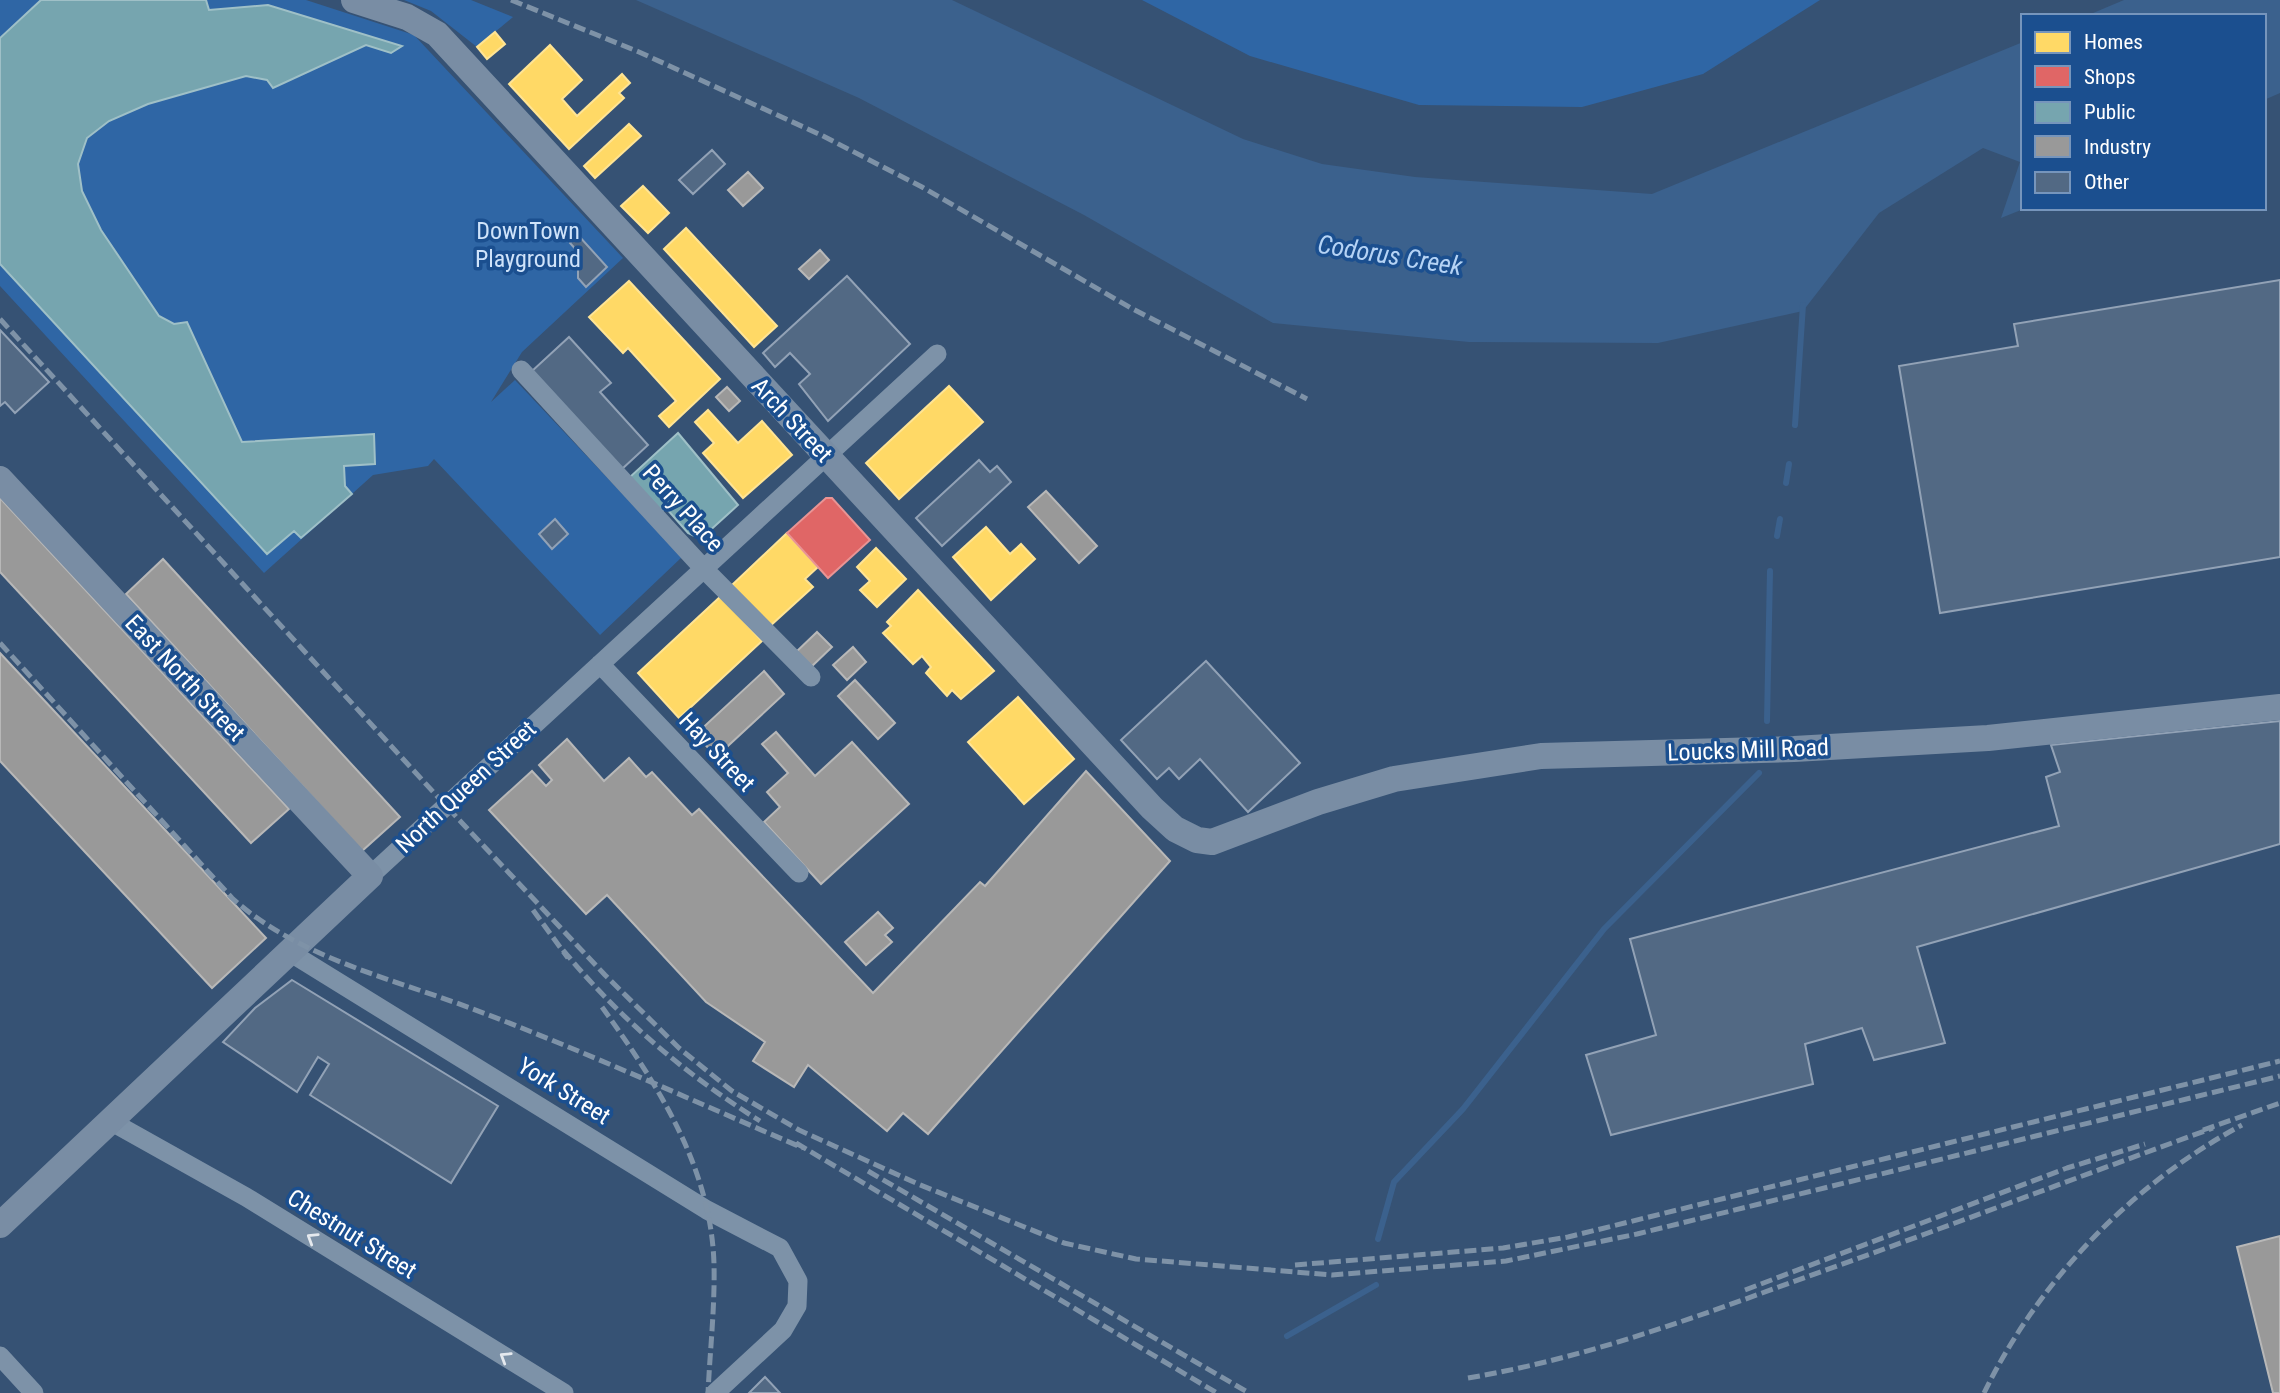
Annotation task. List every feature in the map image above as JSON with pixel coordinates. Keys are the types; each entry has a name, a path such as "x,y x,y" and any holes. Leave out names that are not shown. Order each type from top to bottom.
{"street":[{"name":"Arch Street","path":"354,0 407,17 437,34 1152,808 1175,830 1197,840 1226,839"},
{"name":"North Queen Street","path":"0,1225 370,876 937,355"},
{"name":"Perry Place","path":"522,370 704,569 811,677"},
{"name":"East North Street","path":"0,479 370,876"},
{"name":"Hay Street","path":"600,664 799,873"},
{"name":"Loucks Mill Road","path":"1226,839 1318,802 1394,779 1541,756 1799,749 1989,738 2280,707"},
{"name":"York Street","path":"291,953 707,1210 780,1248 798,1281 797,1306 783,1330 715,1393"},
{"name":"Chestnut Street","path":"112,1122 246,1197 561,1392"},
{"path":"0,1356 34,1393"}],"green space":[{"name":"DownTown Playground","path":"0,0 306,0 414,35 623,258 522,352 491,402 515,380 682,557 600,635 434,459 428,466 373,475 264,573 0,286"},
{"path":"404,0 471,0 513,17 477,47 431,11"},
{"path":"1142,0 1820,0 1703,74 1582,107 1419,105 1250,56"}],"water":[{"name":"Codorus Creek","path":"636,0 952,0 1243,139 1322,164 1415,177 1652,194 2021,43 2021,210 2001,218 2020,162 1983,148 1879,213 1803,311 1658,343 1469,342 1273,323 1084,215 859,98"},
{"path":"2124,0 2280,0 2280,93 2266,99 2266,14 2091,14"}],"building: Homes":[{"path":"495,32 505,44 487,59 477,47"},
{"path":"550,45 582,80 562,99 577,116 622,74 630,83 619,93 624,98 569,149 509,84"},
{"path":"629,124 641,136 595,178 584,166"},
{"path":"643,186 669,213 648,233 621,206"},
{"path":"686,228 777,326 754,347 664,249"},
{"path":"629,281 720,379 669,427 659,416 676,401 628,348 623,353 589,317"},
{"path":"949,386 983,422 899,499 866,463"},
{"path":"708,410 738,443 762,421 792,455 743,498 703,453 714,443 695,422"},
{"path":"986,527 1010,554 1021,544 1035,559 991,600 953,557"},
{"path":"787,533 818,567 805,579 813,587 770,626 732,585"},
{"path":"876,548 906,579 877,607 860,590 870,581 857,567"},
{"path":"918,590 994,671 961,699 952,690 947,696 926,673 931,667 922,656 913,664 883,633 891,626 887,622"},
{"path":"721,596 762,641 679,718 638,673"},
{"path":"1018,697 1074,759 1024,804 968,742"}],"building: Shops":[{"path":"826,498 832,498 870,540 828,578 787,533"}],"building: Public":[{"path":"41,0 206,0 209,10 268,5 402,46 391,53 366,45 273,88 267,80 246,76 148,104 109,121 87,138 78,164 82,191 101,230 159,316 174,324 187,322 242,442 374,434 375,464 344,466 345,486 352,494 301,538 294,531 267,554 0,264 0,38"},
{"path":"678,433 738,505 705,535 703,532 694,536 688,533 666,508 661,512 630,477"}],"building: Industry":[{"path":"748,172 763,188 743,206 728,190"},
{"path":"820,250 829,260 809,279 799,269"},
{"path":"727,387 740,401 729,411 716,397"},
{"path":"1046,491 1097,546 1079,563 1028,507"},
{"path":"0,498 289,809 251,843 0,572"},
{"path":"163,559 400,817 362,851 126,594"},
{"path":"817,632 832,647 810,668 795,653"},
{"path":"853,647 866,662 847,680 833,665"},
{"path":"0,653 266,938 212,988 0,761"},
{"path":"764,671 784,694 716,757 696,734"},
{"path":"855,680 895,723 878,739 838,696"},
{"path":"776,732 815,776 852,742 909,804 821,884 764,822 780,807 767,792 788,773 762,744"},
{"path":"567,739 604,781 629,758 646,777 652,772 692,815 699,809 873,993 980,882 985,886 1086,771 1170,861 928,1134 903,1113 887,1131 808,1065 794,1087 753,1061 765,1042 706,1002 607,895 586,914 489,810 532,771 546,786 552,780 539,765"},
{"path":"878,912 893,928 885,935 892,942 866,965 845,942"},
{"path":"2280,1236 2280,1393 2273,1393 2237,1247"}],"building: Other":[{"path":"712,150 725,164 693,194 679,180"},
{"path":"578,235 607,267 586,287 578,278 578,252 570,243"},
{"path":"847,276 910,344 828,421 799,384 810,374 790,353 775,367 763,353"},
{"path":"2280,280 2280,557 1940,613 1899,366 2018,346 2014,324"},
{"path":"0,330 49,382 15,413 5,402 0,406"},
{"path":"569,337 611,383 600,392 648,445 622,469 532,371"},
{"path":"979,460 990,472 997,466 1011,482 942,546 916,518"},
{"path":"555,519 568,534 552,549 539,534"},
{"path":"1206,661 1300,763 1248,812 1200,759 1179,779 1169,768 1157,779 1121,740"},
{"path":"2280,721 2280,844 1917,947 1945,1043 1874,1060 1862,1028 1805,1044 1813,1084 1611,1135 1586,1055 1656,1035 1630,939 2059,826 2046,777 2060,772 2051,745"},
{"path":"292,980 498,1106 451,1183 310,1095 329,1064 318,1057 297,1092 223,1042 255,1008"},
{"path":"765,1377 780,1393 749,1393"}],"waterway":[{"path":"1795,425 1803,305"},
{"path":"1786,483 1789,464"},
{"path":"1777,536 1780,519"},
{"path":"1767,721 1770,571"},
{"path":"1378,1239 1394,1182 1463,1109 1604,929 1759,773"},
{"path":"1287,1336 1376,1285"}],"railway":[{"path":"511,0 639,52 821,135 922,187 1131,308 1307,399"},
{"path":"0,319 447,807 605,975 679,1048 732,1091 799,1130 918,1184 1064,1243 1136,1259 1332,1275 1506,1261 1637,1234 2280,1076"},
{"path":"0,643 232,898 259,920 289,938 353,967 526,1030 803,1148"},
{"path":"533,910 568,958"},
{"path":"563,950 607,999 655,1044 760,1121"},
{"path":"602,1007 661,1096 692,1160 703,1193 711,1228 714,1264 708,1393"},
{"path":"1295,1265 1503,1248 1568,1237 2280,1061"},
{"path":"2203,1130 2280,1103"},
{"path":"1984,1393 2006,1351 2032,1312 2092,1239 2163,1176 2242,1125"},
{"path":"1468,1378 1598,1348 1683,1321 2213,1128"},
{"path":"796,1143 1217,1393"},
{"path":"1745,1290 2067,1168 2145,1144"},
{"path":"868,1171 1249,1393"}]}
